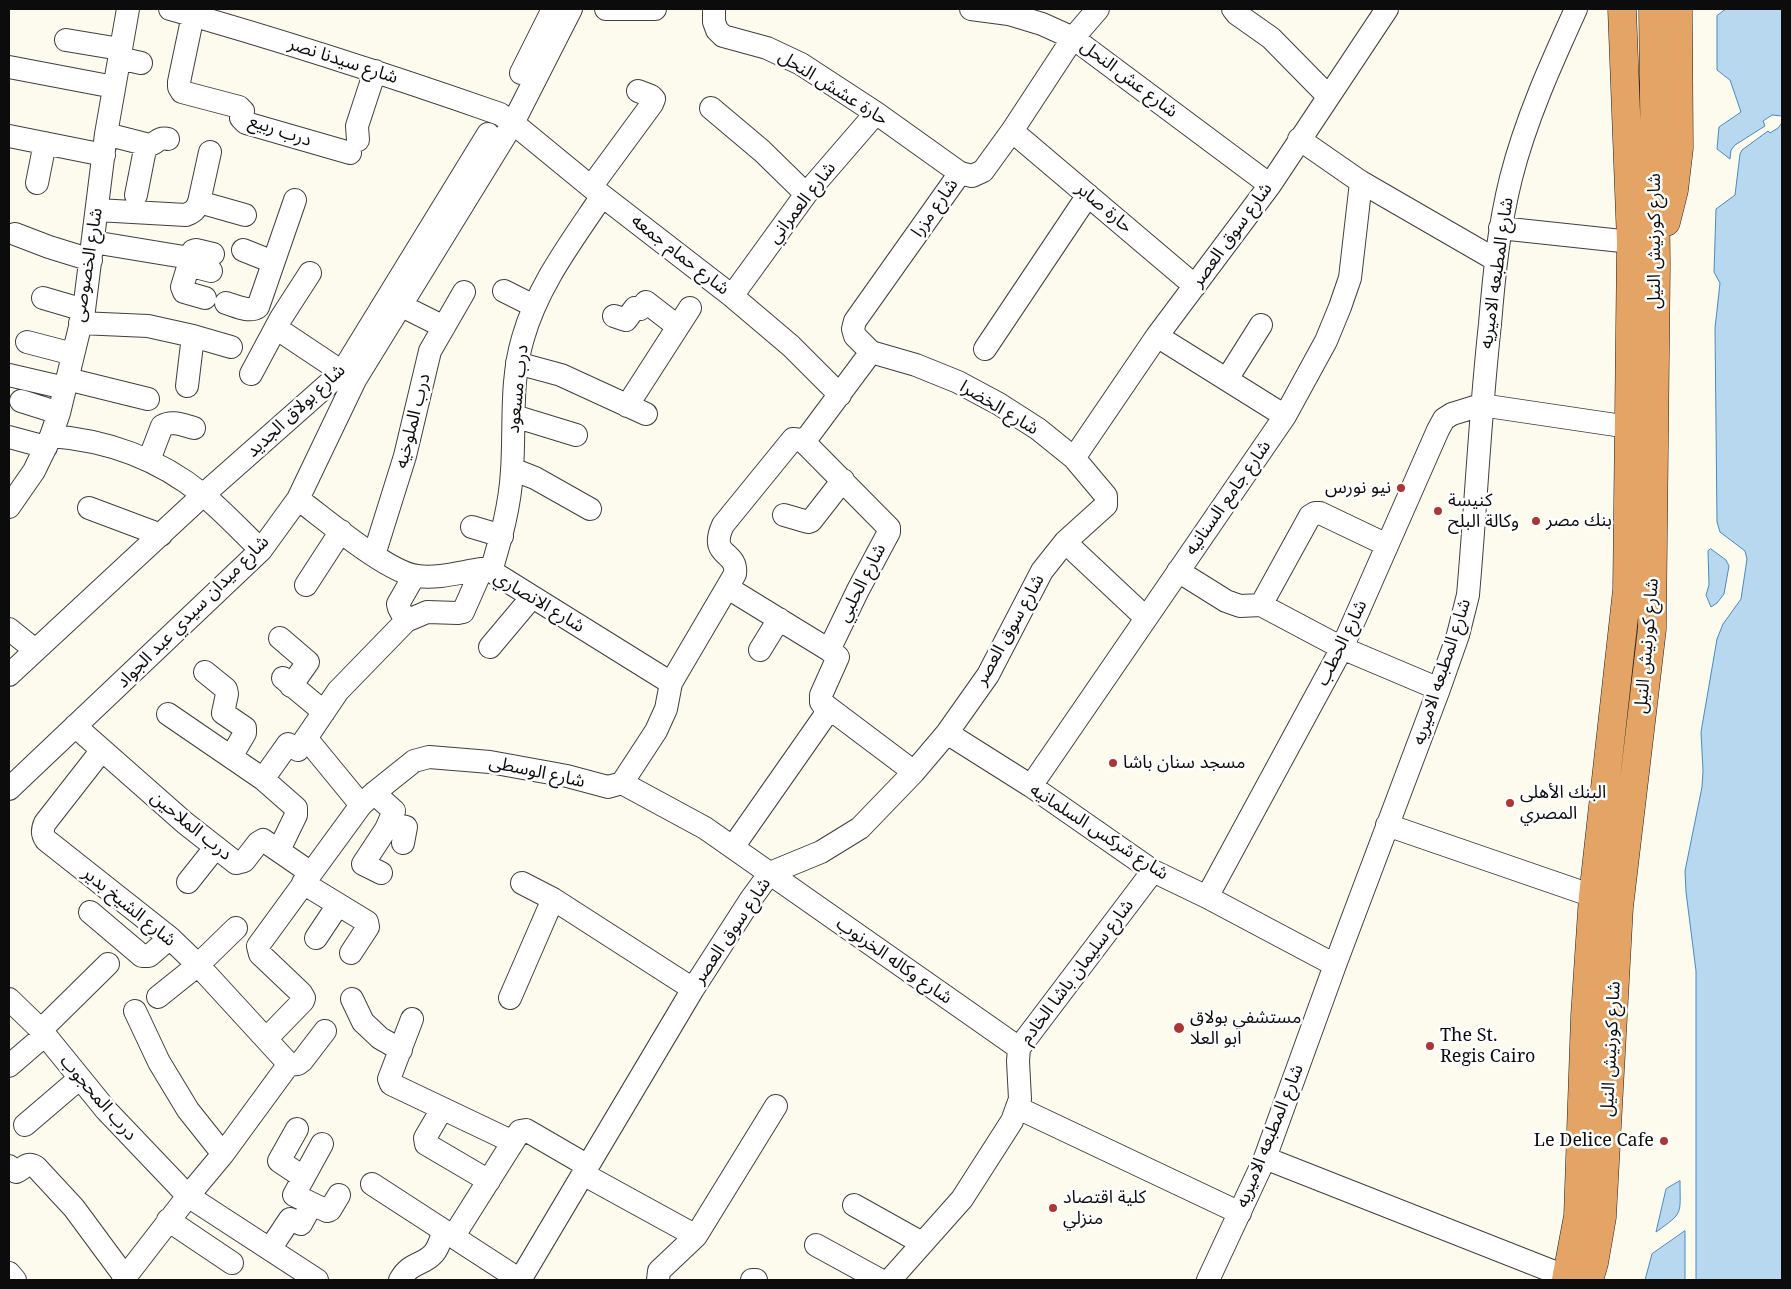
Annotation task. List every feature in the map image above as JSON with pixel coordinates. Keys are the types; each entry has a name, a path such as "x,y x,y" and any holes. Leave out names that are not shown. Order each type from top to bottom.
{"highway":[{"name":"شارع كورنيش النيل","path":"1574,1279 1585,1016 1593,896 1627,590 1631,242 1622,9"},
{"name":"شارع كورنيش النيل","path":"1574,1279 1594,1263 1602,1217 1619,907 1652,629 1656,265 1653,9"},
{"path":"1656,265 1674,190 1679,148 1678,9"}],"street":[{"name":"شارع الخصوصى","path":"9,507 34,471 49,442 59,413 82,317 114,87 127,57 128,9"},
{"name":"شارع سيدنا نصر","path":"170,9 262,35 375,71 506,119"},
{"path":"606,9 655,9"},
{"name":"حارة عشش النحل","path":"714,9 714,22 717,30 723,36 767,48 801,64 876,112 960,172"},
{"name":"شارع عش النحل","path":"971,9 1009,14 1042,24 1073,38 1270,185"},
{"name":"شارع مزرا","path":"871,352 855,336 853,329 855,321 960,172 972,176 983,171 1012,131 1073,38 1098,9"},
{"path":"1233,9 1237,14 1271,38 1328,96"},
{"name":"شارع سوق العصر","path":"1074,458 1157,336 1270,185 1387,9"},
{"name":"شارع المطبعه الاميريه","path":"1208,1280 1265,1158 1458,635 1468,595 1481,405 1500,228 1511,178 1526,126 1546,74 1576,9"},
{"name":"شارع بولاق الجديد","path":"9,675 203,494 349,376 402,306 506,119 555,11"},
{"name":"درب ربيع","path":"193,15 179,87 182,92 239,107 243,111 242,118 246,123 354,146 357,126 375,71"},
{"path":"66,40 127,57"},
{"path":"9,67 114,87"},
{"name":"درب مسعود","path":"406,621 428,612 463,612 487,570 502,536 510,502 517,363 522,339 534,306 597,191 652,104 654,99 651,96 638,90"},
{"path":"711,108 762,151 806,194"},
{"name":"شارع العمراني","path":"732,296 806,194 876,112"},
{"name":"شارع بولاق الجديد","path":"349,376 506,119"},
{"name":"شارع حمام جمعه","path":"506,119 732,296 791,346 840,395"},
{"name":"حارة صابر","path":"1012,131 1195,286"},
{"path":"9,136 45,143 152,144 158,139 168,139"},
{"path":"1299,139 1360,182 1496,260"},
{"path":"37,183 45,143"},
{"path":"136,195 146,144"},
{"path":"97,210 192,213 197,208 199,202 210,152"},
{"name":"شارع جامع السنانيه","path":"1031,786 1286,416 1326,341 1350,278 1360,182"},
{"path":"985,349 1088,195"},
{"path":"212,262 194,250 189,262 184,292 250,310 256,309 295,200"},
{"path":"199,202 245,215"},
{"path":"1500,228 1631,242"},
{"path":"15,234 49,247 189,262"},
{"path":"243,250 273,262"},
{"path":"251,374 276,328 310,273"},
{"path":"266,284 294,298"},
{"path":"504,291 534,306"},
{"name":"درب الملوخيه","path":"374,555 405,456 430,351 464,292"},
{"path":"43,298 82,317 148,326 194,336 231,348"},
{"path":"614,316 626,320 635,308 640,309 646,302 678,326"},
{"path":"402,306 444,327"},
{"path":"517,363 561,375 636,410 678,326 690,308"},
{"path":"1227,379 1261,325"},
{"path":"276,328 349,376"},
{"path":"187,386 194,336"},
{"path":"1157,336 1286,416"},
{"path":"27,342 73,354"},
{"path":"622,783 656,731 666,709 671,683 735,574 736,567 734,561 722,551 718,542 718,535 723,526 840,395 871,352"},
{"name":"شارع الخضرا","path":"871,352 924,368 958,382 999,404 1038,429 1074,458 1106,496"},
{"path":"9,375 66,383 148,399"},
{"name":"شارع ميدان سيدي عبد الجواد","path":"9,790 261,550 298,499 349,376"},
{"path":"21,401 59,413"},
{"path":"1481,405 1629,427"},
{"name":"شارع الحطب","path":"1207,897 1342,648 1444,419 1452,414 1481,405"},
{"path":"514,416 576,435"},
{"path":"148,460 162,426 167,423 173,423 194,428"},
{"path":"9,437 49,442 74,438 101,444 148,460 177,476 203,494 261,550"},
{"name":"شارع الحلبي","path":"799,441 843,480 887,524 889,530 829,650"},
{"path":"512,469 535,478 590,509"},
{"path":"784,515 808,522 811,521 843,480"},
{"name":"شارع سوق العصر","path":"520,1280 693,989 770,873 820,852 860,828 914,772 947,733 988,675 1042,571 1065,542 1105,507 1107,502 1106,496"},
{"name":"شارع الانصاري","path":"298,499 374,555 401,572 414,576 434,577 487,570 671,683"},
{"path":"89,508 161,534"},
{"path":"1261,605 1310,516 1315,513 1320,513 1387,545"},
{"path":"472,527 502,536"},
{"path":"306,585 342,531"},
{"path":"1065,542 1146,618"},
{"path":"1178,571 1234,604 1261,605 1342,648 1439,689"},
{"path":"263,779 288,744 298,750 338,691 406,621 398,604 414,576"},
{"path":"728,588 829,650 838,658 822,692 822,702 826,709 824,717 733,847"},
{"path":"490,647 532,597"},
{"path":"760,650 779,619"},
{"path":"9,629 35,650"},
{"path":"280,638 308,662 287,682 324,712"},
{"path":"205,672 226,689 227,694 223,713 245,728 245,733 231,756"},
{"path":"822,702 914,772"},
{"path":"168,714 263,779 295,806 297,810 279,850"},
{"name":"درب الملاحين","path":"75,726 215,848 239,863 244,862 260,841 266,841 279,850 338,905 367,922 368,924 351,953"},
{"name":"شارع شركس السلمانيه","path":"947,733 1031,786 1153,871 1207,897 1335,965"},
{"path":"306,738 367,799 394,810 389,823 363,864 381,873"},
{"name":"شارع الشيخ بدير","path":"102,750 45,823 42,829 43,835 46,840 170,938 267,1038 286,1061"},
{"name":"شارع الوسطى","path":"267,1038 304,998 260,954 258,946 367,799 414,761 429,757 490,762 567,776 608,787 622,783"},
{"name":"شارع وكاله الخرنوب","path":"622,783 705,828 1019,1048"},
{"path":"389,823 406,827 403,843"},
{"path":"1388,825 1593,896"},
{"path":"188,882 215,848"},
{"name":"شارع سليمان باشا الخادم","path":"890,1280 962,1198 1012,1121 1018,1108 1020,1090 1019,1048 1153,871"},
{"path":"522,883 553,899 693,989"},
{"path":"510,998 553,899"},
{"path":"316,938 338,905"},
{"path":"90,912 142,956 148,956 170,938"},
{"path":"158,997 198,965 236,928"},
{"path":"9,1066 108,964"},
{"path":"352,999 363,1022 380,1038 400,1050"},
{"name":"درب المحجوب","path":"9,1000 43,1032 106,1110 188,1196 270,1250 308,1278"},
{"path":"135,1011 159,1062 188,1110 223,1154"},
{"path":"412,1019 389,1078 391,1084 513,1142"},
{"path":"9,1166 16,1172 25,1165 36,1167 74,1208 124,1279 168,1220 223,1154 286,1061 298,1064 302,1061 325,1031"},
{"path":"25,1125 80,1078"},
{"path":"658,1280 659,1271 696,1236 776,1106"},
{"path":"1018,1108 1240,1213"},
{"path":"442,1109 426,1138 426,1144 488,1181"},
{"path":"297,1129 279,1160 303,1177"},
{"path":"400,1280 409,1268 429,1258 434,1253 488,1181 520,1131 526,1130 585,1170 696,1236"},
{"path":"322,1144 294,1195 329,1211 339,1194"},
{"path":"1265,1158 1574,1279"},
{"path":"372,1184 520,1280"},
{"path":"270,1250 290,1219 301,1224 312,1204"},
{"path":"854,1205 922,1243"},
{"path":"168,1220 232,1263"},
{"path":"816,1245 880,1280"},
{"path":"9,1273 15,1280"}],"water":[{"path":"1726,9 1782,9 1782,116 1772,115 1763,121 1765,126 1735,145 1731,150 1730,159 1717,149 1719,127 1741,112 1730,80 1717,70 1717,16"},
{"path":"1782,123 1782,1280 1696,1280 1696,971 1685,871 1702,787 1701,732 1717,639 1723,624 1741,599 1747,559 1745,551 1720,532 1717,522 1715,328 1720,283 1714,272 1716,209 1735,195 1742,150 1768,131 1770,133 1778,128"},
{"path":"1711,549 1726,560 1729,566 1724,594 1711,607 1706,595 1709,585 1708,551"},
{"path":"1680,1181 1680,1207 1678,1212 1672,1220 1656,1232 1666,1189"},
{"path":"1685,1231 1685,1280 1645,1280 1652,1254"}],"place":[{"name":"نيو نورس","path":"1401,488"},
{"name":"كنيسة وكالة البلح","path":"1438,511"},
{"name":"بنك مصر","path":"1536,521"},
{"name":"مسجد سنان باشا","path":"1113,763"},
{"name":"البنك الأهلى المصري","path":"1510,803"},
{"name":"مستشفي بولاق ابو العلا","path":"1179,1028"},
{"name":"The St. Regis Cairo","path":"1430,1046"},
{"name":"Le Delice Cafe","path":"1664,1141"},
{"name":"كلية اقتصاد منزلي","path":"1053,1208"}]}
